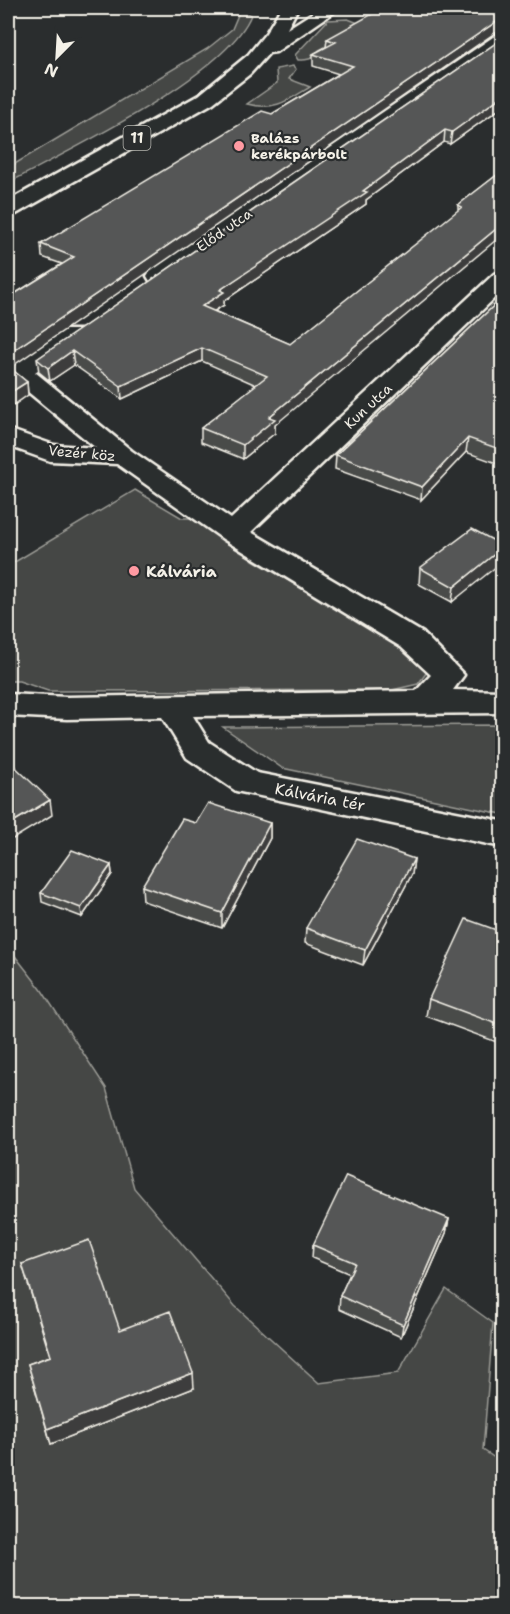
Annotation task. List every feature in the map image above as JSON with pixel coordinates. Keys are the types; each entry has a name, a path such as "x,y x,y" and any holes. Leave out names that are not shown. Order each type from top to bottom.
{"street":[{"name":"11","path":"8,209 206,99 235,79 277,33 290,8"},
{"path":"259,55 331,8"},
{"name":"Előd utca","path":"136,291 502,39"},
{"name":"Kun utca","path":"233,533 502,279"},
{"path":"87,325 13,370 123,457 233,533 412,640 449,675 424,701"},
{"name":"Vezér köz","path":"8,437 50,453 123,457"},
{"path":"8,705 67,708 170,704 502,702"},
{"name":"Kálvária tér","path":"170,704 198,750 248,783 502,834"}],"shaded area":[{"path":"240,10 251,15 236,38 211,62 179,87 105,132 8,183 8,168 207,49 232,29"},
{"path":"348,19 366,26 319,50 313,58 298,60 295,55 328,20"},
{"path":"293,66 296,69 289,79 310,87 273,105 247,104 277,83 276,69"},
{"path":"135,490 182,518 195,518 254,557 253,560 424,660 427,672 418,684 392,690 48,691 19,681 8,681 8,566"},
{"path":"502,725 502,814 282,768 223,727"},
{"path":"8,947 41,989 106,1088 134,1188 235,1306 319,1383 398,1373 446,1289 493,1323 483,1450 502,1463 502,1606 8,1606"}],"building":[{"path":"383,8 502,8 502,21 496,22 8,354 8,298 74,257 41,244 262,111 272,114 353,66 313,54 336,42 327,39"},
{"path":"502,39 502,96 452,132 445,130 363,191 367,192 220,290 224,292 202,306 290,344 462,207 458,205 502,171 502,224 269,417 275,419 243,445 201,428 267,376 202,348 121,386 72,351 48,368 37,359"},
{"path":"502,298 502,450 468,438 422,487 336,455"},
{"path":"8,366 27,382 8,394"},
{"path":"472,529 502,545 502,548 454,587 420,568"},
{"path":"8,760 50,800 8,825"},
{"path":"208,803 270,823 222,913 142,886 182,819 196,823"},
{"path":"357,839 414,859 365,950 306,928"},
{"path":"72,850 111,865 81,908 41,893"},
{"path":"466,919 502,932 502,1026 429,999"},
{"path":"346,1176 449,1219 403,1325 340,1296 355,1263 313,1245"},
{"path":"89,1240 120,1330 170,1311 193,1373 47,1429 28,1364 51,1356 22,1264"}],"place":[{"name":"Balázs kerékpárbolt","path":"239,146"},
{"name":"Kálvária","path":"134,571"}]}
